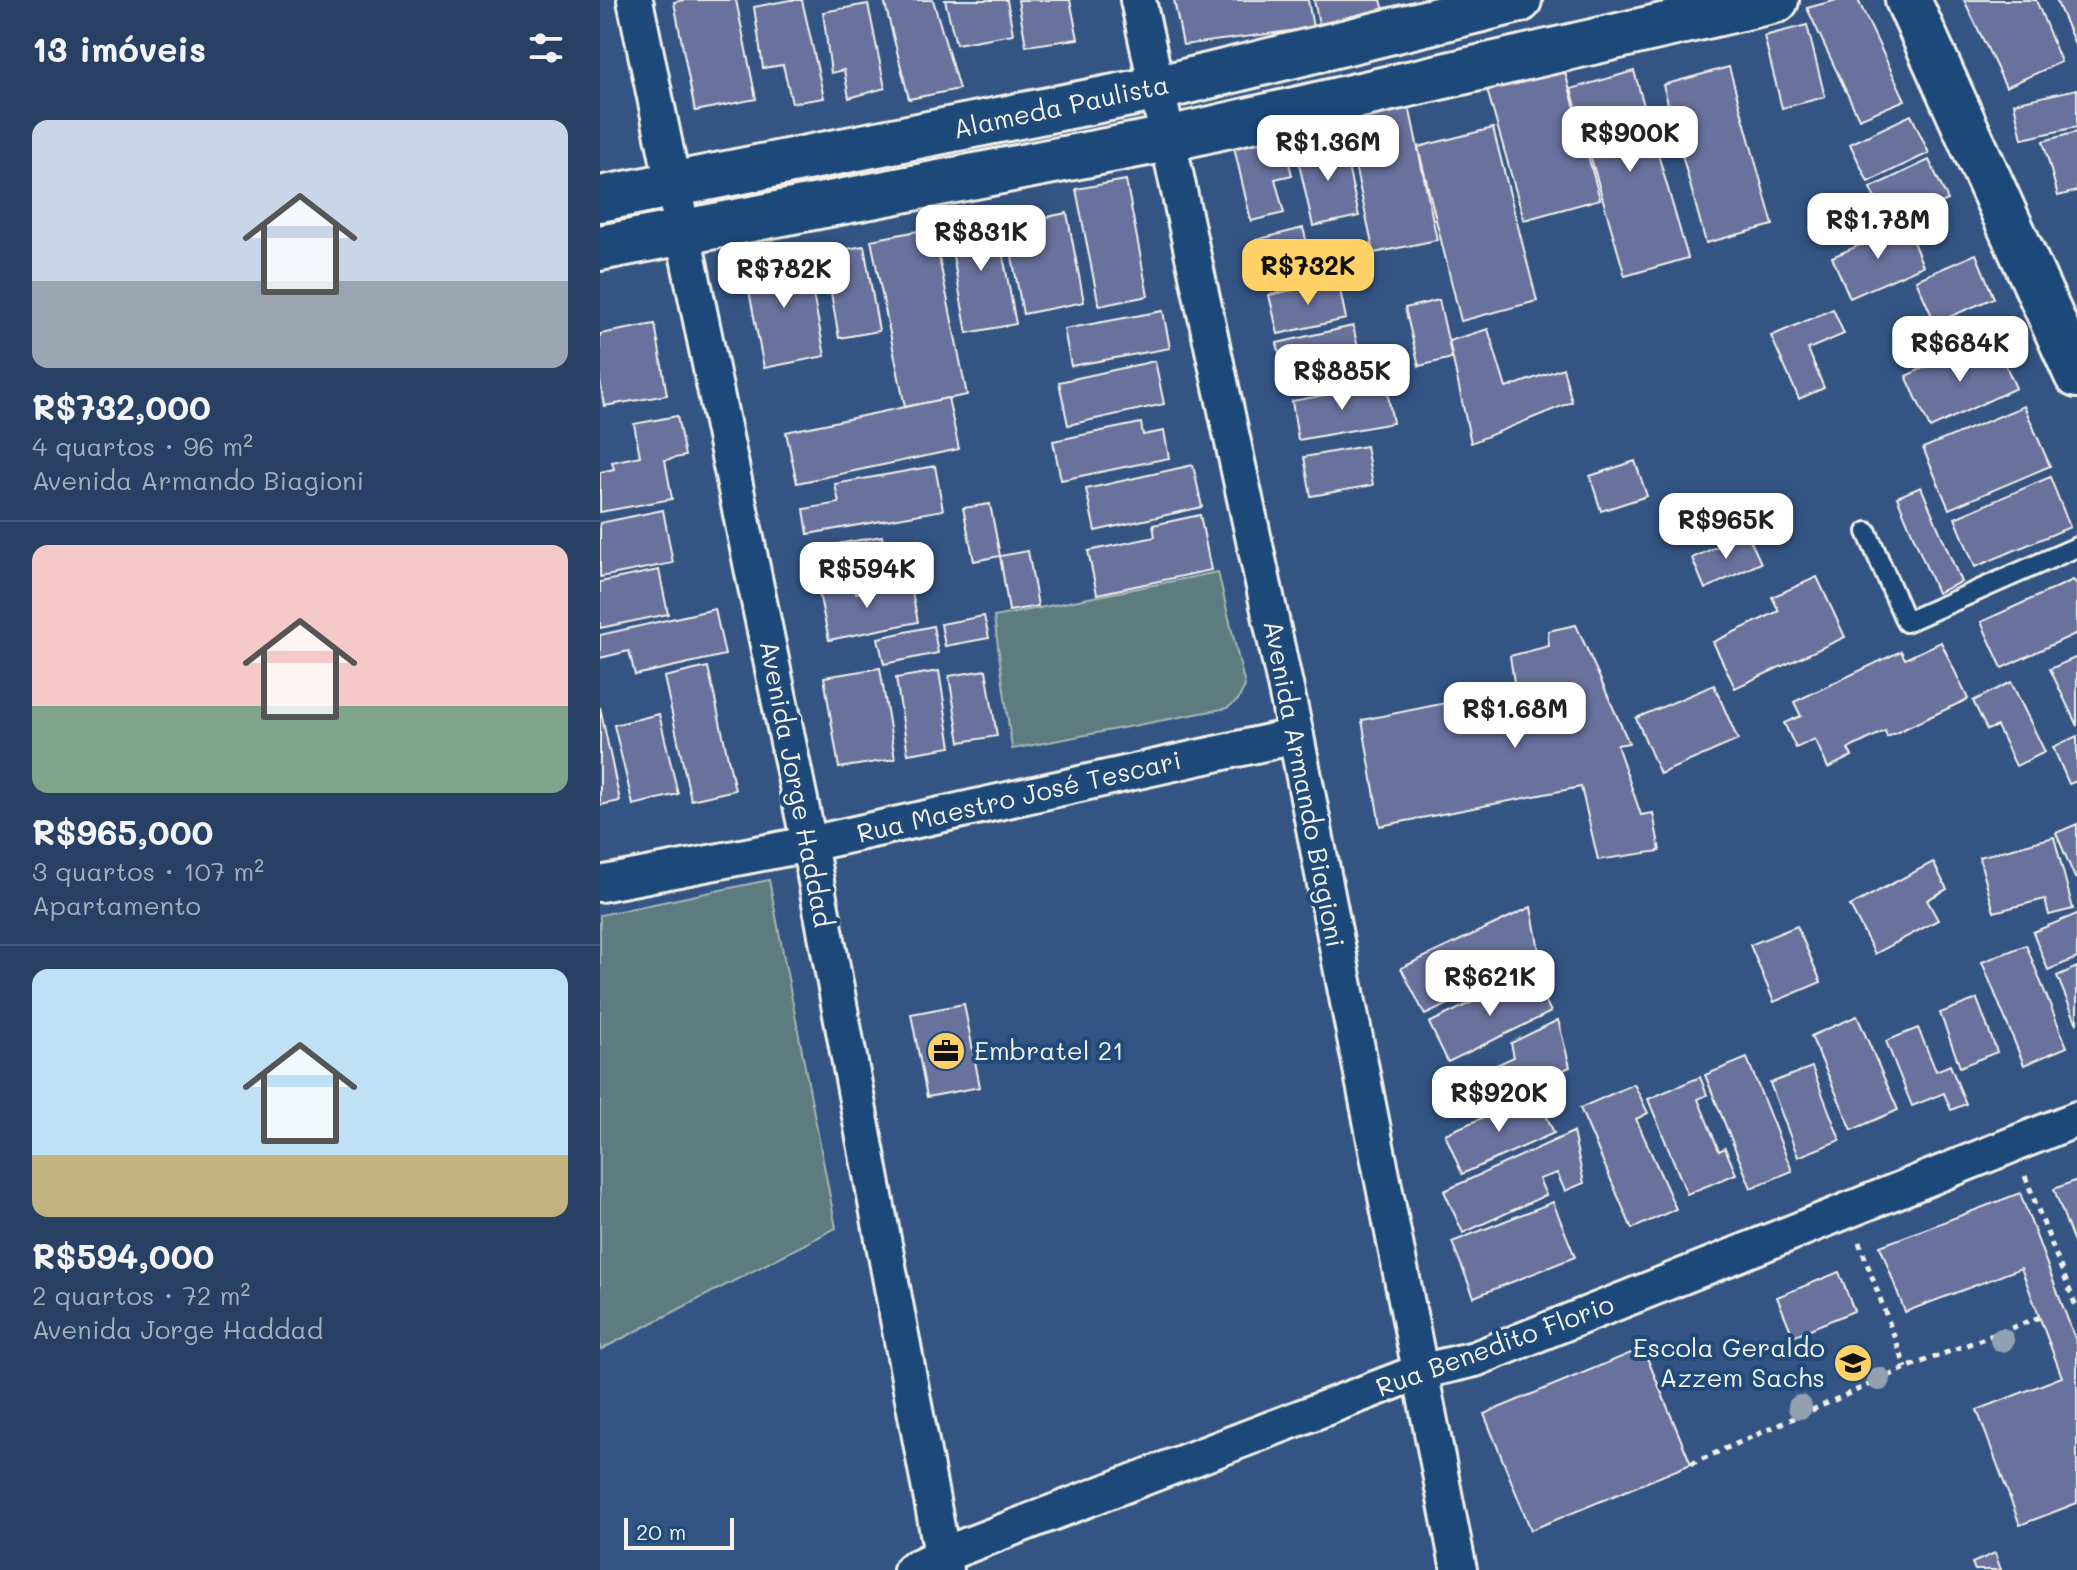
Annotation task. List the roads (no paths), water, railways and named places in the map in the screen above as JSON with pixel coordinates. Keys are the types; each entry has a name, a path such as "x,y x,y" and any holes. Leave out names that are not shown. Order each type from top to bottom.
{"main road":[{"name":"Alameda Paulista","path":"600,199 1155,89 1519,0"},
{"name":"Alameda Paulista","path":"600,248 1168,139 1776,0"},
{"path":"1908,0 2077,375"}],"street":[{"name":"Avenida Jorge Haddad","path":"635,0 809,844 944,1563"},
{"name":"Avenida Armando Biagioni","path":"1138,0 1296,736 1459,1570"},
{"name":"Rua Maestro José Tescari","path":"600,884 809,844 1296,736"},
{"name":"Rua Benedito Florio","path":"911,1570 944,1563 1419,1372 1475,1359 2077,1119"}],"lane":[{"path":"1867,532 1906,622 2077,547"}],"place":[{"name":"Embratel 21","path":"946,1051"},
{"name":"Escola Geraldo Azzem Sachs","path":"1853,1363"}]}
